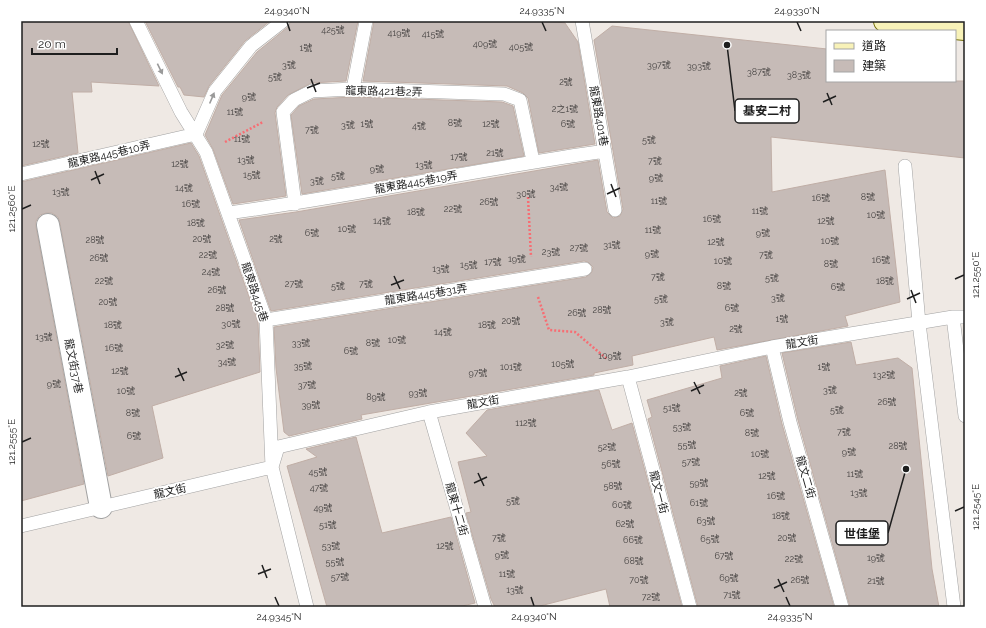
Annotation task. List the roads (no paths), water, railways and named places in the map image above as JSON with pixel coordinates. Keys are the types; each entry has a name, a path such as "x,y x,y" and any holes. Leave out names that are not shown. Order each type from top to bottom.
{"street":[{"path":"885,21 965,29"},
{"name":"龍文街37巷","path":"48,225 101,507"}],"lane":[{"name":"龍東路445巷","path":"136,21 181,112 206,152 266,320 272,468 307,607"},
{"path":"196,134 215,91 251,46 283,21"},
{"path":"354,89 366,21"},
{"name":"龍東路401巷","path":"582,21 615,210"},
{"name":"龍東路421巷2弄","path":"295,204 283,112 294,100 312,91 354,89 504,94 520,100 532,161"},
{"name":"龍東路445巷10弄","path":"21,174 196,134"},
{"name":"龍東路445巷19弄","path":"228,213 295,204 532,161 605,151"},
{"path":"904,166 918,323 954,607"},
{"name":"龍東路445巷31弄","path":"266,320 585,269"},
{"path":"959,317 965,416"},
{"name":"龍文街","path":"21,526 272,468 278,447 428,412 628,377 772,347 959,317"},
{"name":"龍文二街","path":"772,347 790,422 842,607"},
{"name":"龍文一街","path":"628,377 690,607"},
{"name":"龍東十二街","path":"428,412 485,607"}],"place":[{"name":"基安二村","path":"727,45"},
{"name":"世佳堡","path":"906,469"}]}
